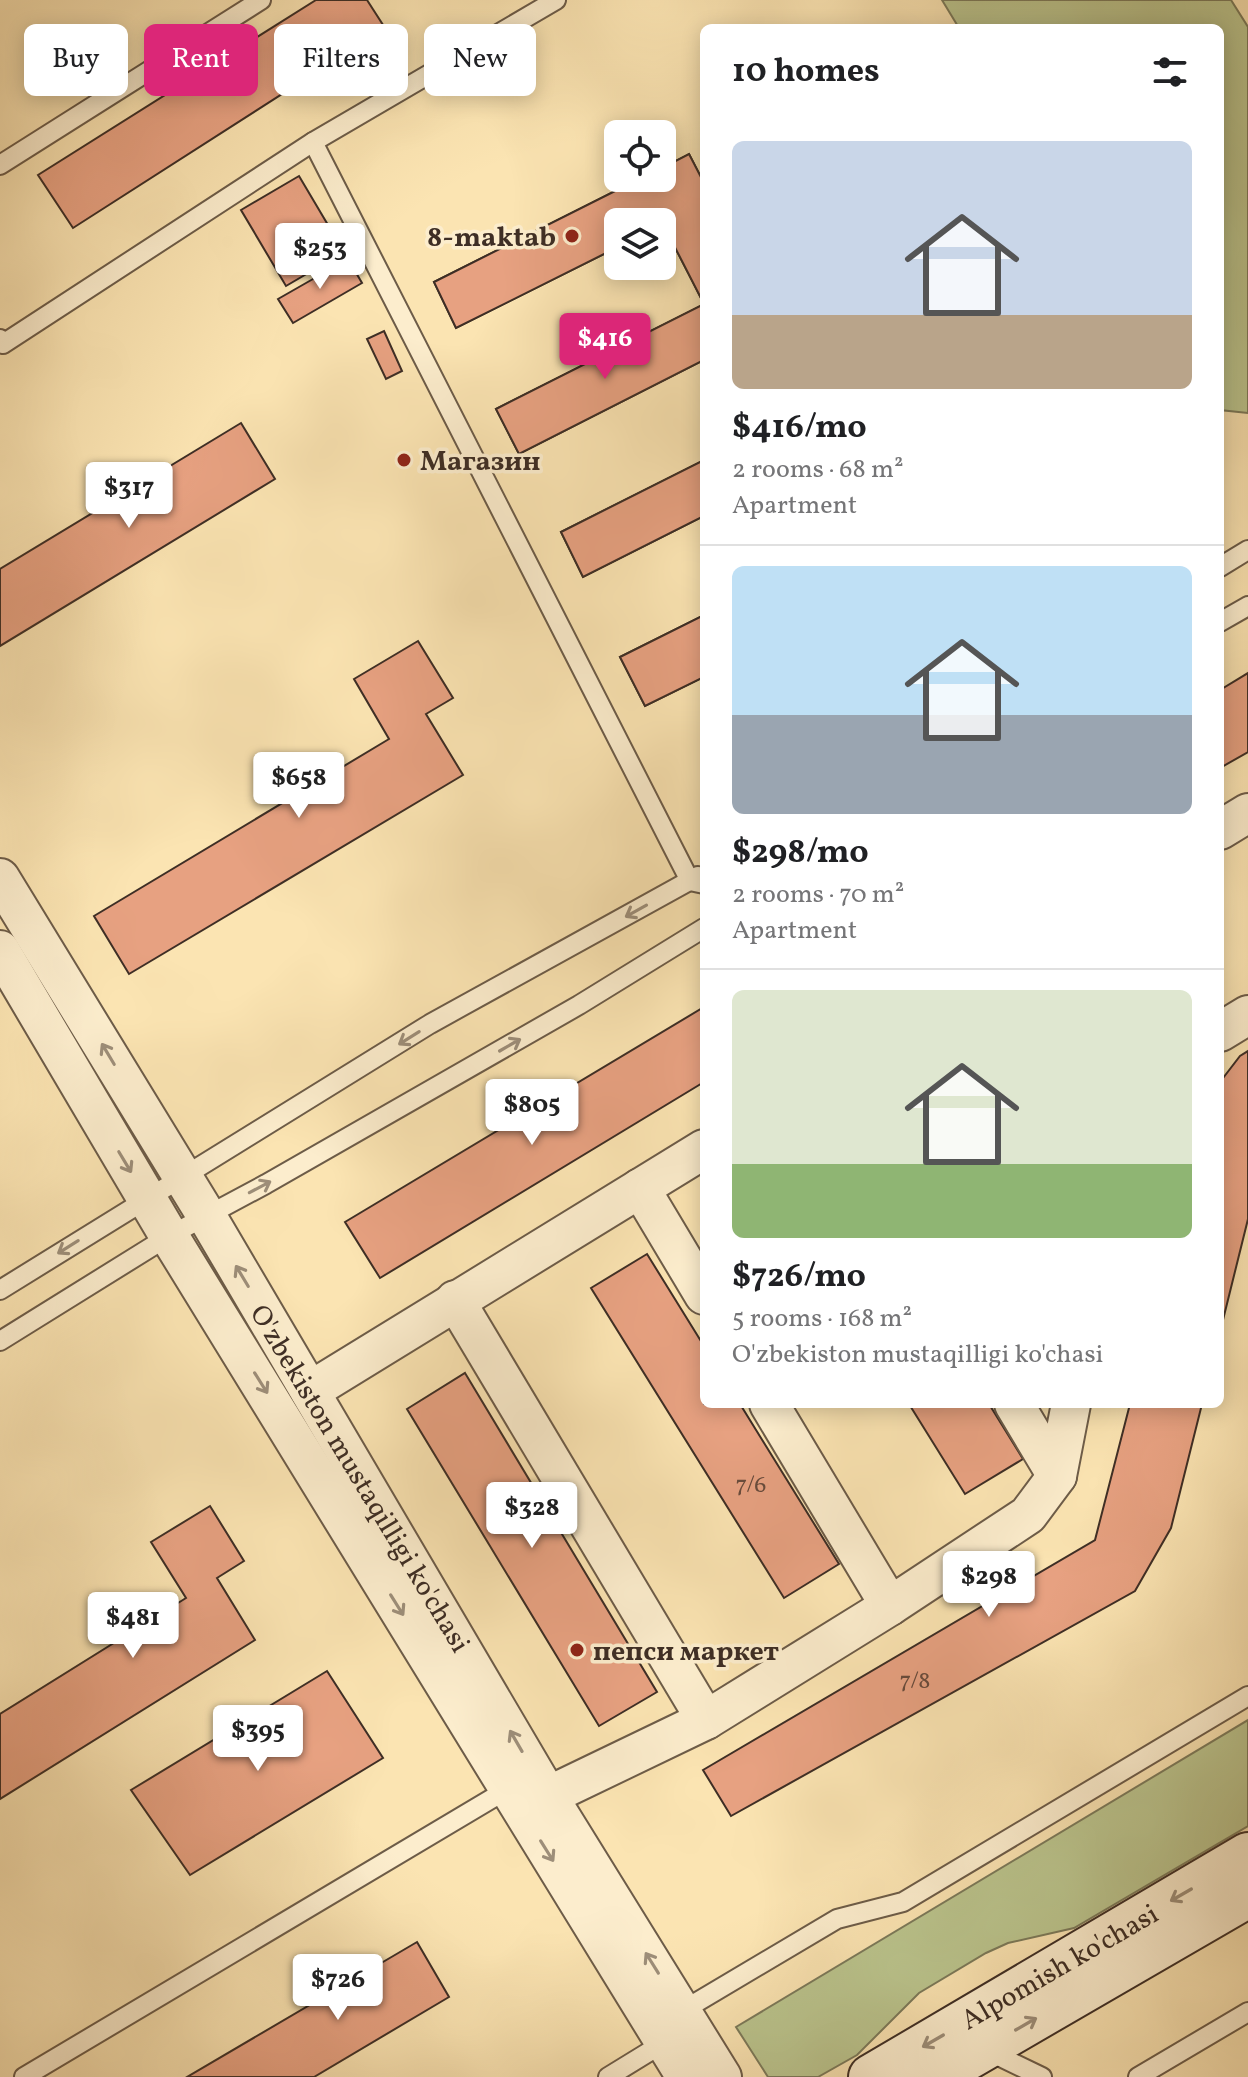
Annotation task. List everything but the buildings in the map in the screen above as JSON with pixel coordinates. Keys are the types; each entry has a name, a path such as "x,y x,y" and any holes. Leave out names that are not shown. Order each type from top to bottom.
{"main road":[{"name":"Alpomish ko'chasi","path":"871,2077 1248,1855"},
{"name":"Alpomish ko'chasi","path":"934,2077 1248,1895"}],"street":[{"path":"1224,828 1248,813"},
{"name":"O'zbekiston mustaqilligi ko'chasi","path":"0,878 183,1176 548,1796 674,2027 686,2077"},
{"name":"O'zbekiston mustaqilligi ko'chasi","path":"0,950 169,1236 508,1789 674,2027 722,2077"},
{"path":"1224,1030 1248,1015"},
{"path":"310,1391 700,1151"},
{"path":"640,1188 700,1288"},
{"path":"455,1300 706,1720"},
{"path":"771,1408 890,1606"},
{"path":"1016,1408 1057,1476"},
{"path":"548,1796 706,1720 890,1606 1028,1515 1057,1476 1070,1408"}],"lane":[{"path":"0,165 261,0"},
{"path":"0,339 3,344 313,142 556,0"},
{"path":"0,1290 430,1024 699,879 313,142"},
{"path":"1224,565 1248,550"},
{"path":"1224,620 1248,606"},
{"path":"0,1341 169,1236 579,1005 700,930"},
{"path":"608,2077 674,2027 837,1919 903,1902 1248,1696"},
{"path":"24,2077 508,1789"},
{"path":"1138,2077 1248,2012"},
{"path":"983,2049 1042,2077"}],"green space":[{"path":"942,0 1231,0 1248,27 1248,413 1224,410 1224,24 957,24"},
{"path":"1248,1720 1248,1826 1074,1928 1008,1943 986,1953 919,1993 857,2055 818,2077 768,2077 736,2027"}],"place":[{"name":"8-maktab","path":"572,236"},
{"name":"Магазин","path":"404,460"},
{"name":"пепси маркет","path":"577,1650"}]}
